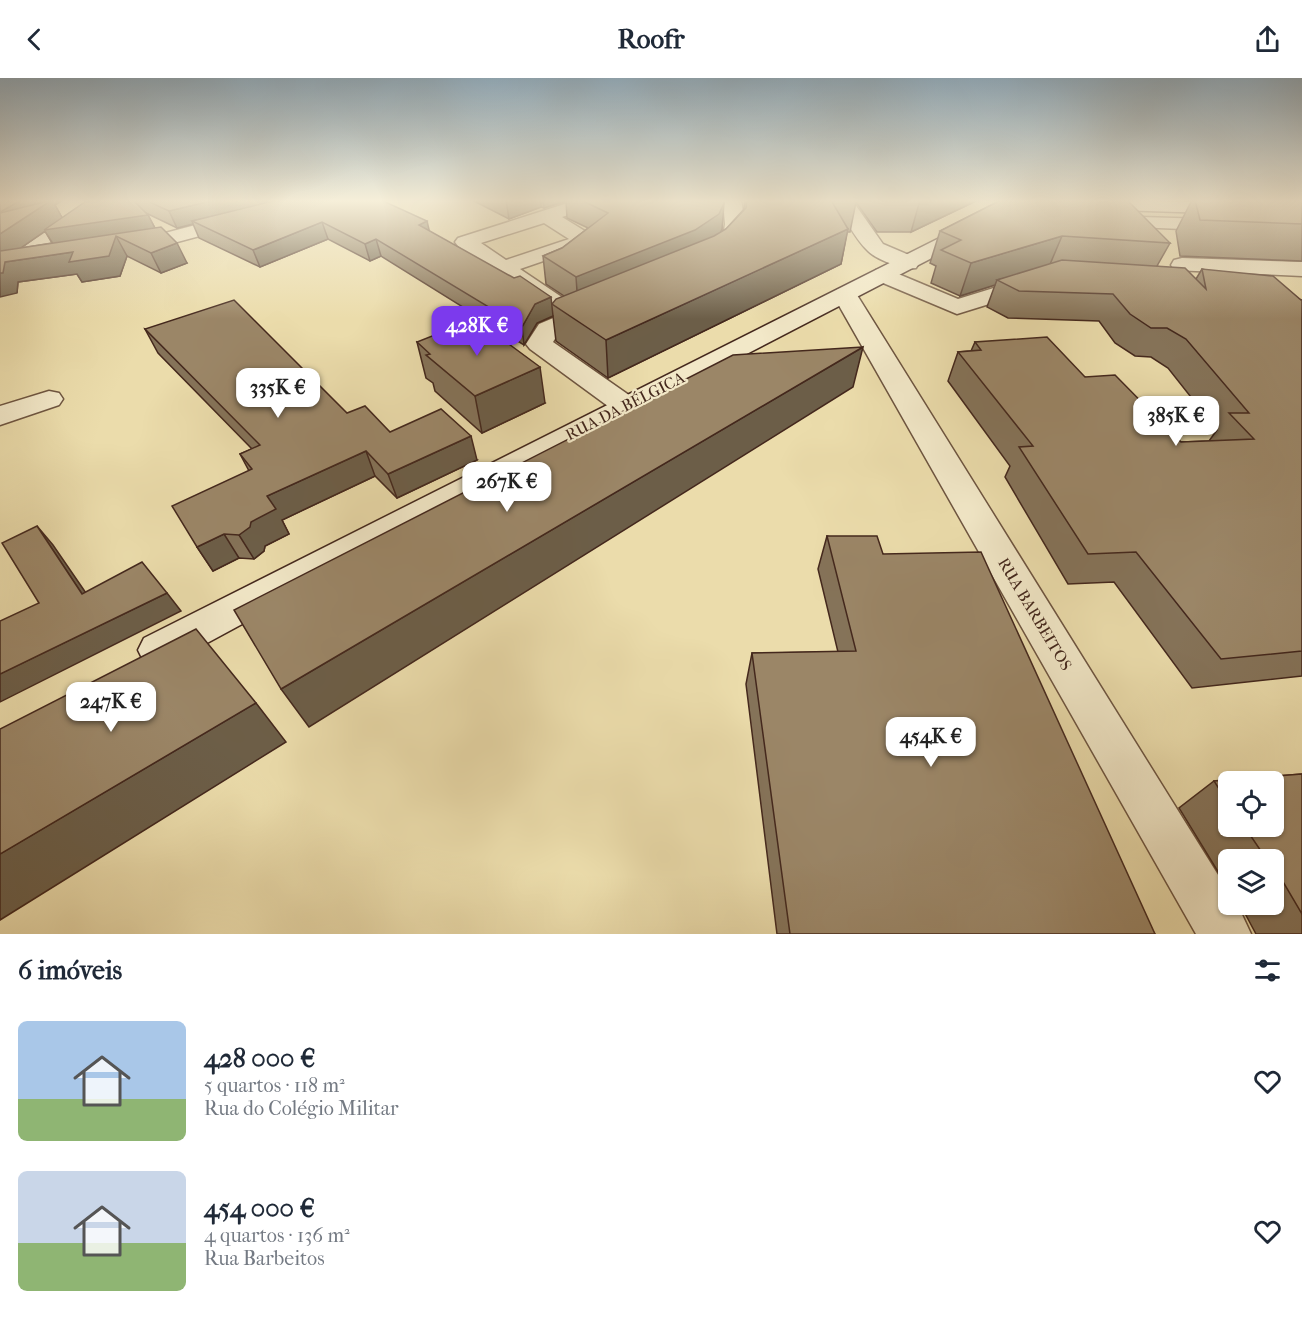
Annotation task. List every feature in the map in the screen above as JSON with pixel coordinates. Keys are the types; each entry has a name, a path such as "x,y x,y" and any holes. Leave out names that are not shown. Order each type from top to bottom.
{"street":[{"path":"8,264 45,240"},
{"path":"108,248 160,240"},
{"path":"471,240 465,242 576,317"},
{"path":"503,268 586,240"},
{"path":"692,268 725,250 731,240"},
{"path":"870,240 896,269 957,307 1048,278 1059,279"},
{"name":"RUA DA BÉLGICA","path":"137,661 626,406 955,240"},
{"path":"1158,240 1204,288"},
{"path":"8,264 62,255"},
{"path":"1182,265 1302,269"},
{"name":"RUA BARBEITOS","path":"845,295 1225,934"},
{"path":"618,300 548,329 539,344 626,406"},
{"path":"0,416 48,399"}],"building":[{"path":"74,240 115,240 109,256 69,262 73,252 5,262 3,273 0,273 0,251"},
{"path":"124,240 174,240 177,243 151,253"},
{"path":"232,240 278,240 253,250"},
{"path":"357,240 374,240 365,244"},
{"path":"378,240 446,240 514,278 520,276 551,297 535,304 522,327"},
{"path":"573,240 670,240 576,277 543,256 562,248"},
{"path":"704,240 824,240 606,340 552,304 556,299"},
{"path":"961,240 1049,240 971,263 941,250"},
{"path":"1123,240 1167,240 1170,243"},
{"path":"1062,260 1185,268 1206,289 1202,269 1273,276 1302,300 1302,651 1221,659 1136,552 1088,554 1019,447 1033,446 958,352 981,350 975,342 1047,337 1085,377 1115,375 1181,442 1254,439 1229,413 1249,413 1186,339 1167,328 1151,328 1130,314 1113,294 1019,291 997,280"},
{"path":"234,300 347,413 365,406 390,432 441,409 471,436 388,474 366,451 267,496 276,509 251,522 250,527 239,535 224,534 197,547 172,506 252,469 240,454 260,445 145,329"},
{"path":"475,319 540,367 475,396 426,355 430,354 417,342"},
{"path":"863,347 281,689 234,610 733,355"},
{"path":"37,526 82,594 142,562 167,593 0,674 0,621 39,603 2,543"},
{"path":"827,536 877,536 883,554 981,552 1155,934 790,934 752,653 856,651"},
{"path":"196,629 256,703 0,854 0,729"},
{"path":"1302,774 1302,914 1284,883 1284,849 1260,849 1251,837 1284,837 1284,775"}]}
